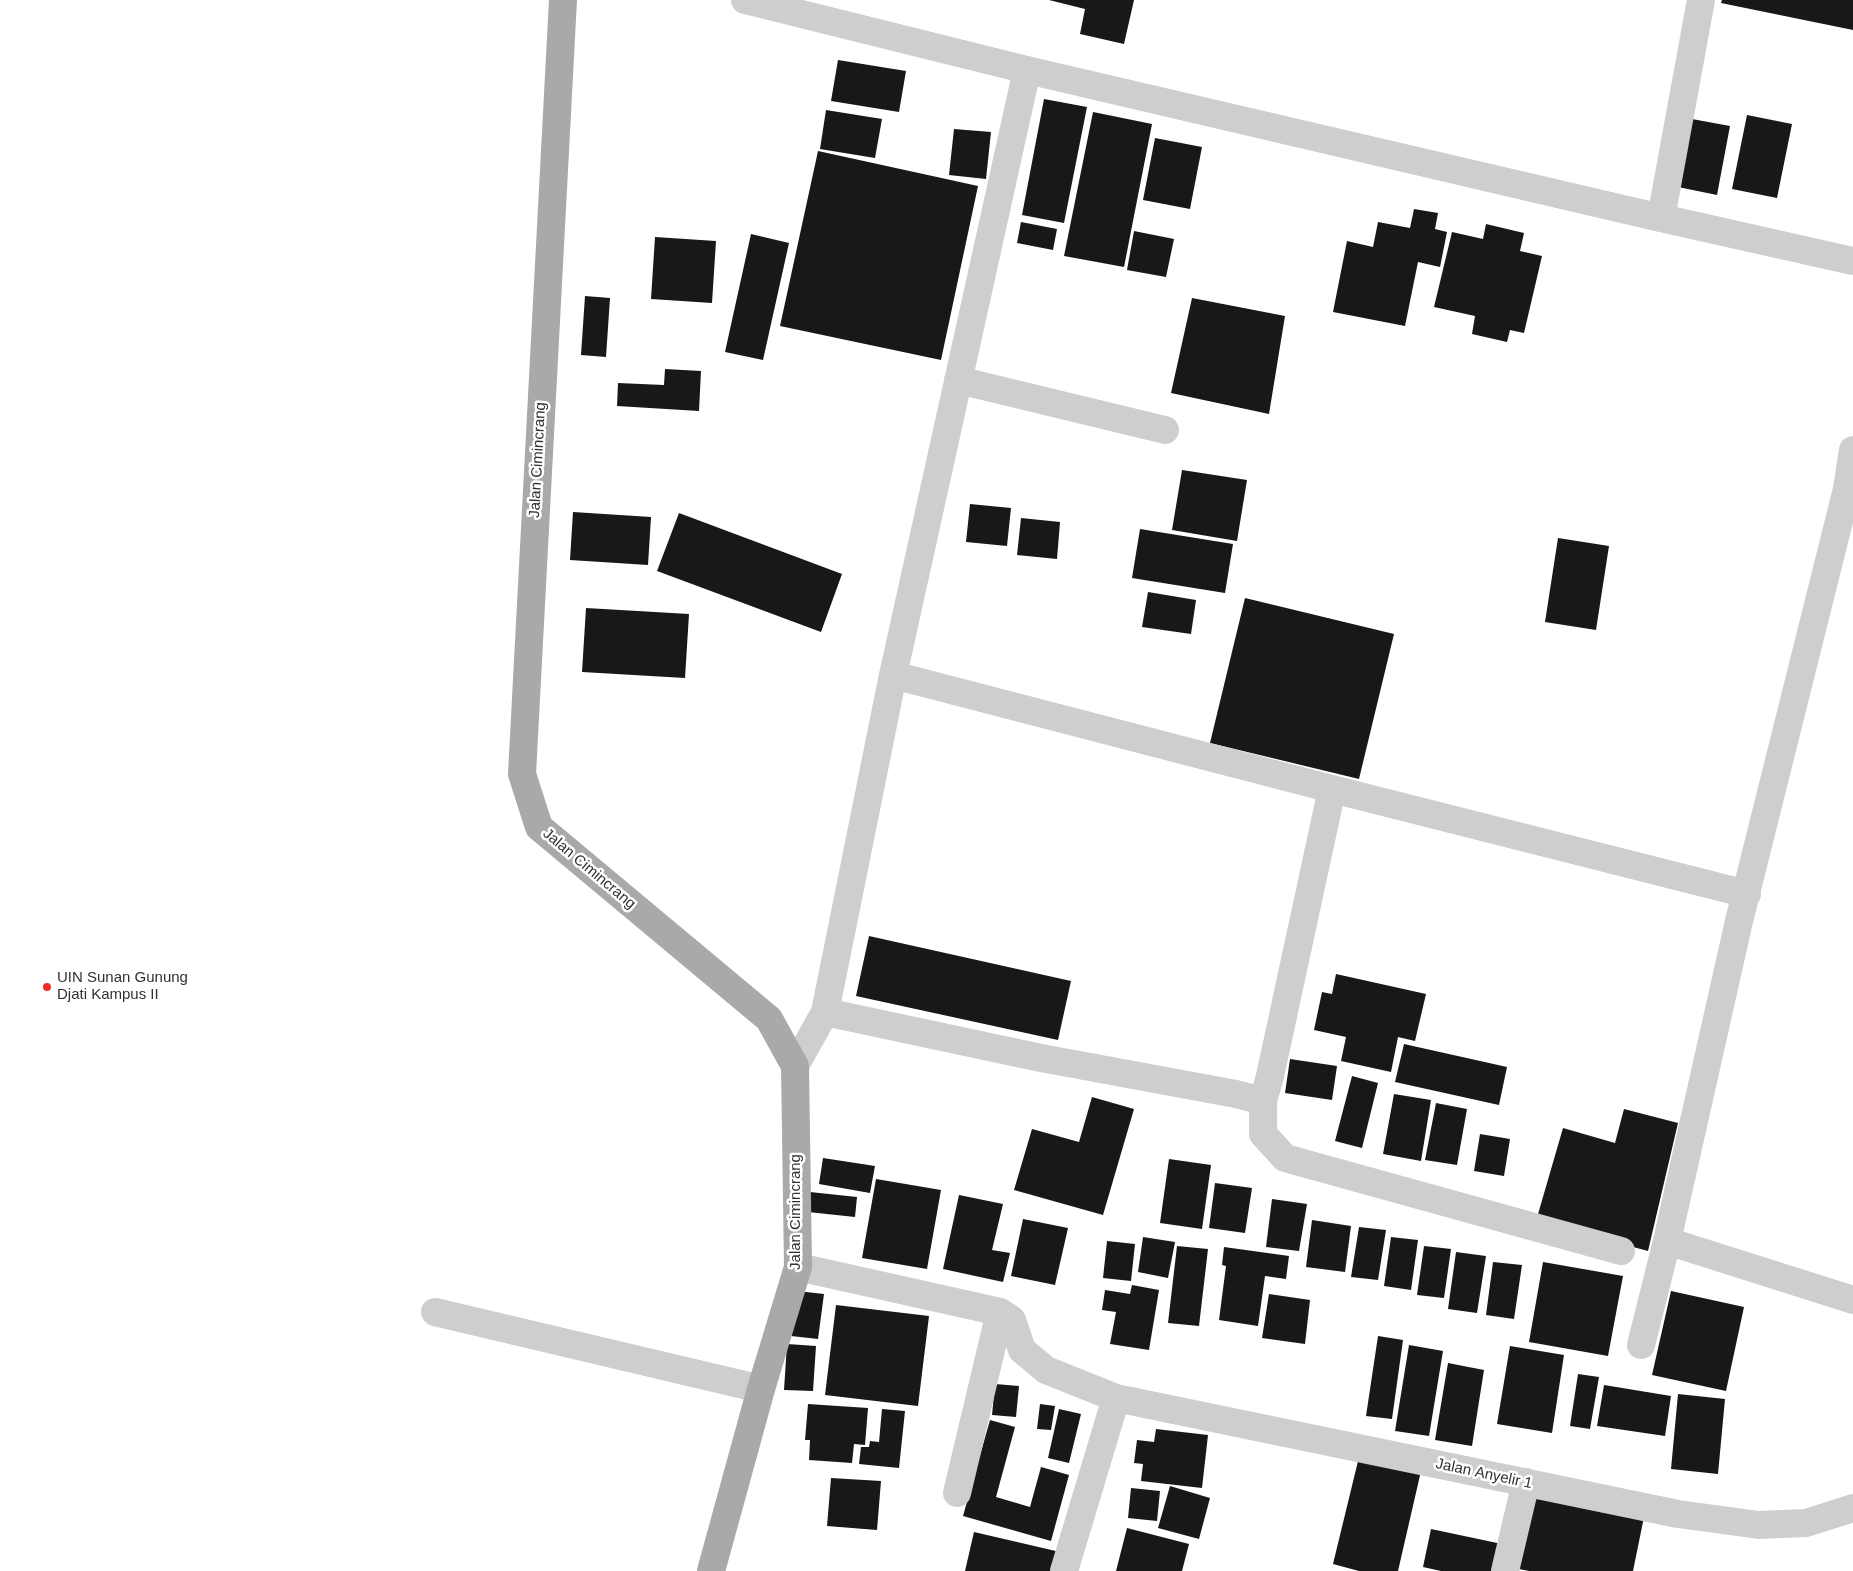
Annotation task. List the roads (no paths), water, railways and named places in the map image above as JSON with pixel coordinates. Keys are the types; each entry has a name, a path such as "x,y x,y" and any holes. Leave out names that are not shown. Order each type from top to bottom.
{"main road":[{"name":"Jalan Cimincrang","path":"562,0 522,774 539,827 769,1019 794,1066 798,1267 761,1389 711,1571"}],"street":[{"path":"745,0 1027,70 1853,261"},
{"path":"1661,218 1701,0"},
{"path":"794,1066 825,1012 894,675 1027,70"},
{"path":"958,380 1164,430"},
{"path":"1641,1345 1667,1241 1746,894 1847,489 1853,450"},
{"path":"894,675 1746,894"},
{"path":"1332,789 1263,1101 1263,1134 1285,1158 1621,1251"},
{"path":"825,1012 1041,1058 1263,1101"},
{"path":"1667,1241 1853,1300"},
{"path":"798,1267 1000,1312 957,1493"},
{"path":"435,1312 761,1389"},
{"name":"Jalan Anyelir 1","path":"1000,1312 1012,1320 1022,1350 1046,1370 1116,1398 1678,1514 1759,1524 1806,1523 1853,1508"},
{"path":"1064,1571 1116,1398"},
{"path":"1505,1571 1526,1482"}],"place":[{"name":"UIN Sunan Gunung Djati Kampus II","path":"47,987"}]}
